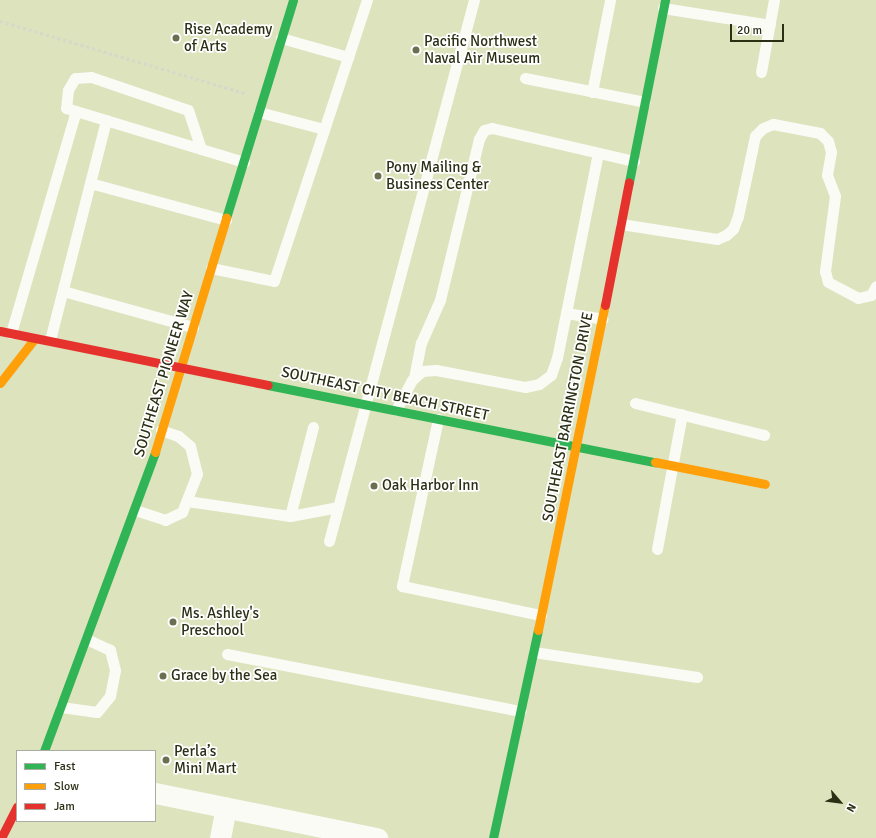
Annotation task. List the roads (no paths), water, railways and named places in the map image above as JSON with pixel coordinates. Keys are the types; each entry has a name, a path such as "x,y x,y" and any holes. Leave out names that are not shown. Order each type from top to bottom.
{"street":[{"name":"SOUTHEAST PIONEER WAY","path":"44,750 135,510 181,366 292,2"},
{"name":"SOUTHEAST BARRINGTON DRIVE","path":"493,838 577,448 664,4"},
{"name":"SOUTHEAST CITY BEACH STREET","path":"5,332 181,366 577,448 765,484"},
{"path":"0,383 35,338"},
{"path":"156,793 377,838"},
{"path":"1,838 4,822 16,808"},
{"path":"220,838 226,808"}],"lane":[{"path":"280,0 292,2"},
{"path":"211,268 274,281 367,0"},
{"path":"329,541 474,0"},
{"path":"592,92 610,0"},
{"path":"761,72 774,0"},
{"path":"664,4 770,25"},
{"path":"281,38 348,57"},
{"path":"201,149 188,110 91,77 75,78 68,90 66,108 106,120 201,149 244,162"},
{"path":"525,78 645,102"},
{"path":"5,332 76,111"},
{"path":"259,112 324,129"},
{"path":"50,340 106,120"},
{"path":"621,224 717,239 726,235 733,229 738,216 755,136 763,128 773,124 820,133 828,141 831,152 827,175 835,196 825,271 828,282 858,298 871,295 876,286"},
{"path":"396,410 414,378 421,343 440,300 479,139 484,130 492,128 634,161"},
{"path":"414,378 422,371 436,370 525,387 539,384 554,369 598,153"},
{"path":"90,183 226,220"},
{"path":"63,291 193,327"},
{"path":"566,313 602,319"},
{"path":"636,403 764,435"},
{"path":"657,549 682,414"},
{"path":"438,419 402,586 541,615"},
{"path":"290,516 313,427"},
{"path":"135,510 165,520 182,512 197,474 190,446 178,436 161,430"},
{"path":"187,501 290,516 338,508"},
{"path":"61,707 97,712 110,696 115,670 110,650 86,639"},
{"path":"534,652 697,677"},
{"path":"227,654 521,711"}],"place":[{"name":"Rise Academy of Arts","path":"176,38"},
{"name":"Pacific Northwest Naval Air Museum","path":"416,50"},
{"name":"Pony Mailing & Business Center","path":"378,176"},
{"name":"Oak Harbor Inn","path":"374,486"},
{"name":"Ms. Ashley's Preschool","path":"173,622"},
{"name":"Grace by the Sea","path":"163,676"},
{"name":"Perla’s Mini Mart","path":"166,760"}]}
